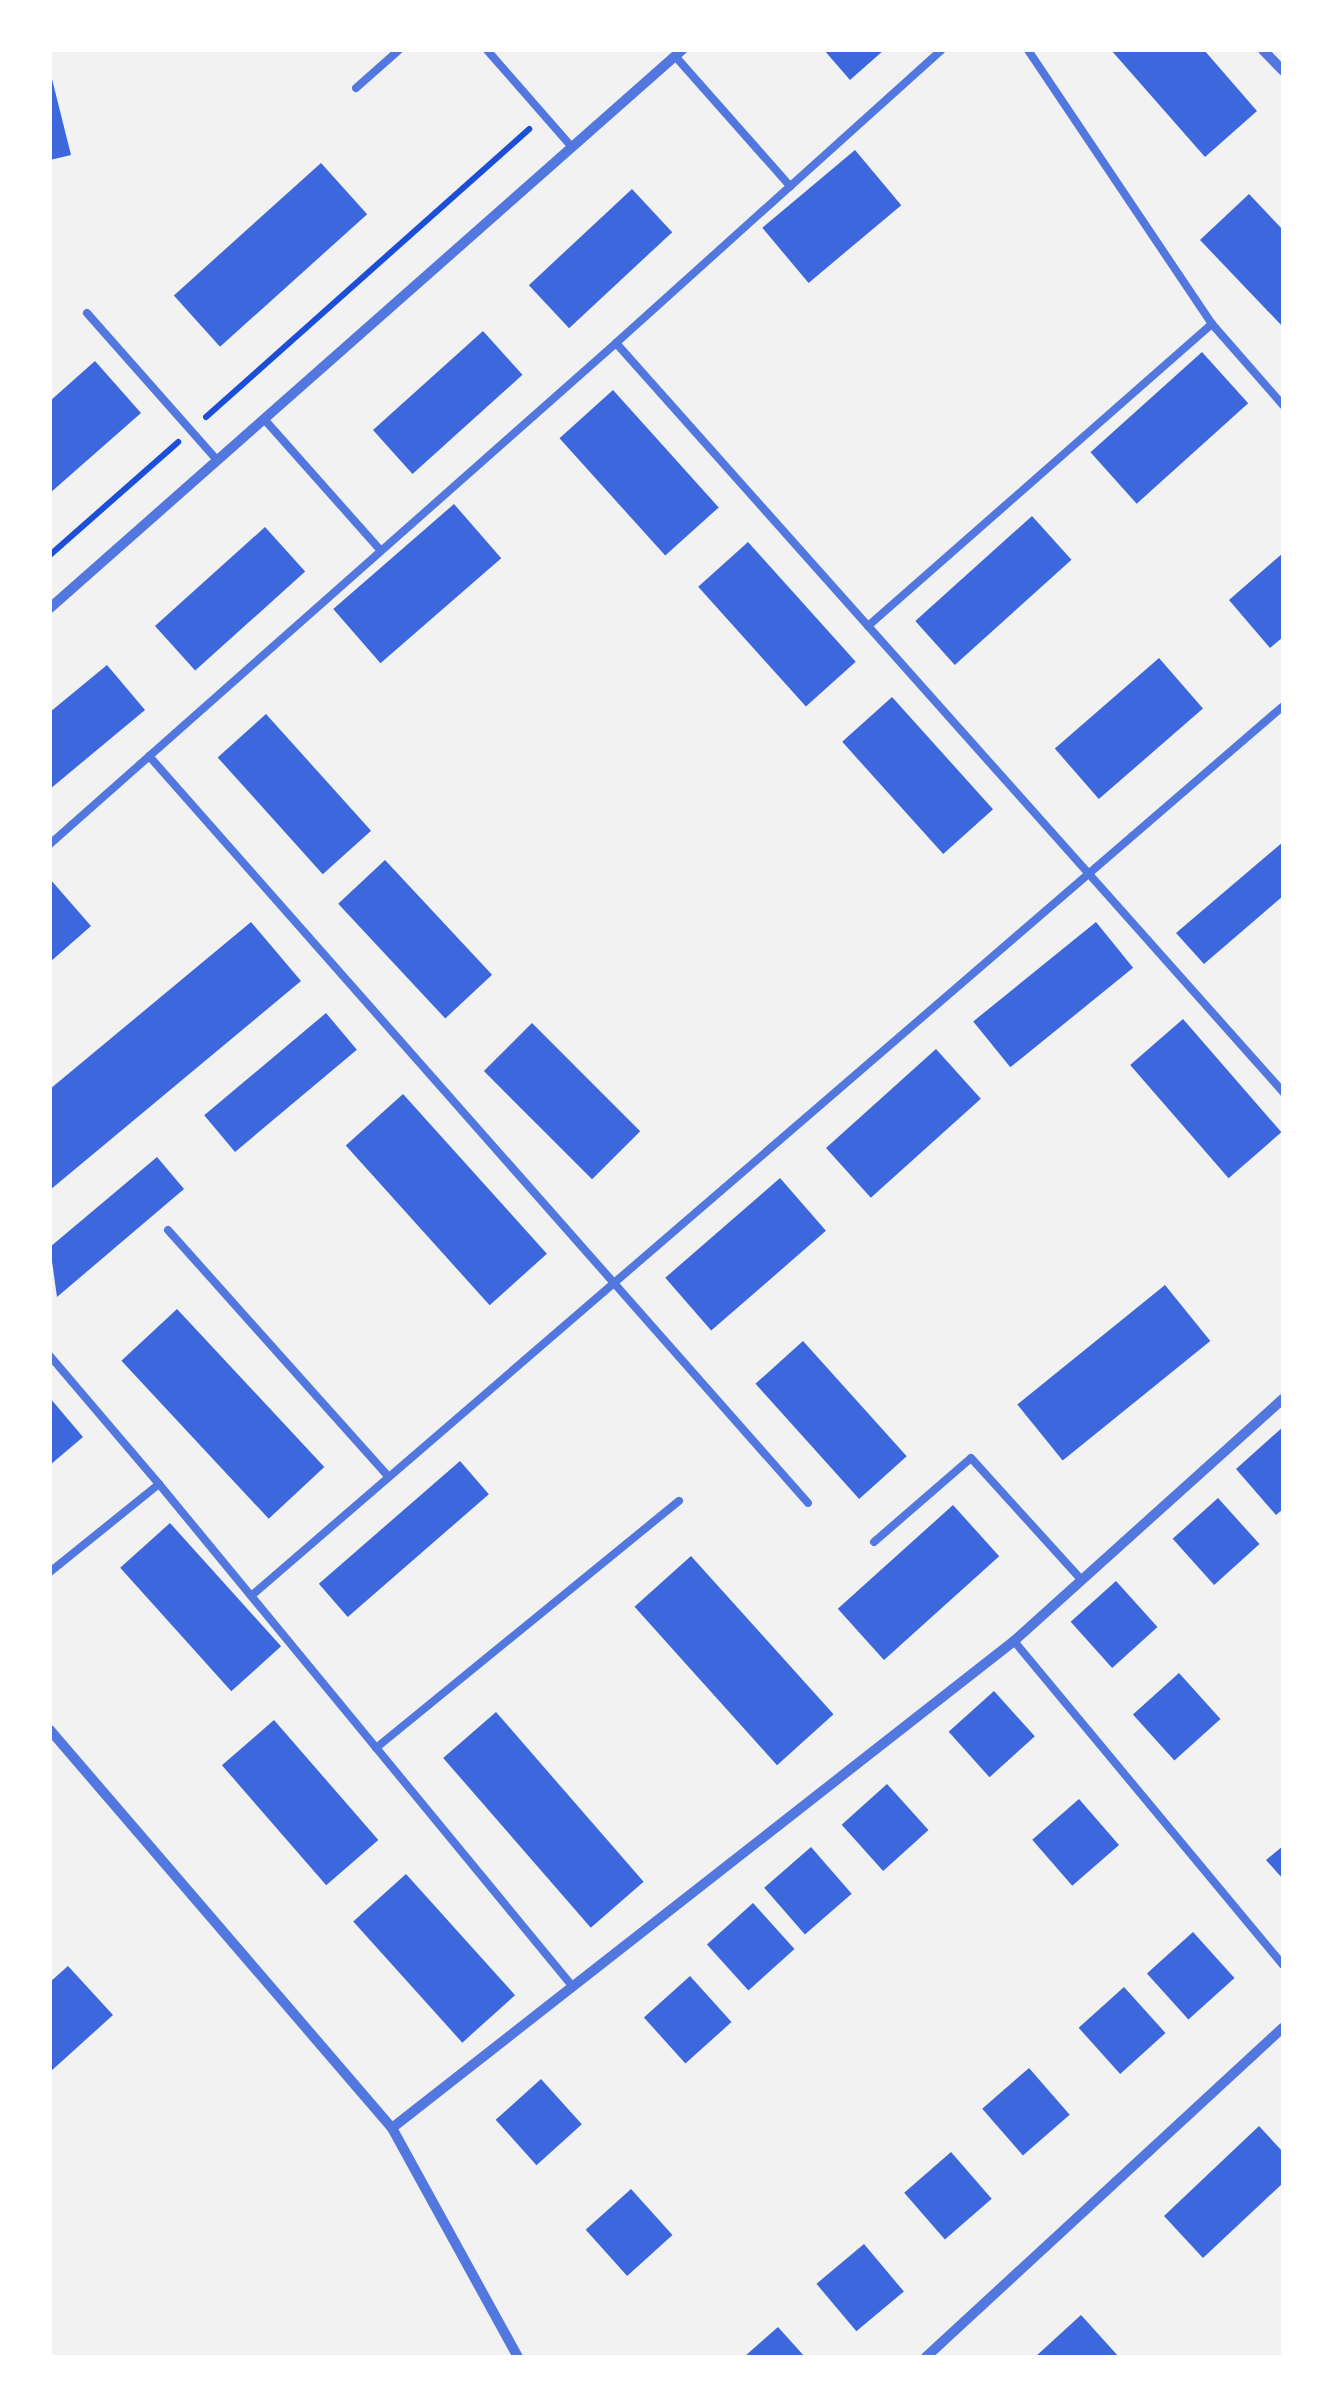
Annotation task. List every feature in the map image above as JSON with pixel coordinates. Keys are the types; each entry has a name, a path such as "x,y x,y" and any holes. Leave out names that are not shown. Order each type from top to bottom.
{"street":[{"path":"1263,50 1283,71"},
{"path":"50,608 678,53"},
{"path":"392,2128 1014,1641 1079,1578 1283,1398"},
{"path":"50,1730 392,2128 518,2357"},
{"path":"926,2357 1283,2028"}],"lane":[{"path":"356,88 399,50"},
{"path":"487,50 572,146"},
{"path":"50,844 940,50"},
{"path":"1028,50 1212,324 1283,405"},
{"path":"678,53 790,186"},
{"path":"87,313 217,460"},
{"path":"868,626 1212,324"},
{"path":"616,343 1283,1092"},
{"path":"264,419 381,552"},
{"path":"252,1596 1086,871 1283,706"},
{"path":"150,756 808,1503"},
{"path":"168,1230 389,1477"},
{"path":"50,1356 573,1987"},
{"path":"874,1542 970,1458 1079,1578"},
{"path":"50,1572 159,1484"},
{"path":"376,1748 678,1501"},
{"path":"1014,1641 1283,1965"}],"path":[{"path":"50,555 544,115"}],"building":[{"path":"824,50 884,50 850,80"},
{"path":"1111,50 1204,50 1257,111 1205,157"},
{"path":"50,76 71,155 50,160"},
{"path":"855,150 901,205 809,283 762,228"},
{"path":"321,163 367,214 220,347 174,295"},
{"path":"632,189 672,232 569,328 529,285"},
{"path":"1249,194 1283,230 1283,327 1200,240"},
{"path":"483,331 522,375 412,474 373,430"},
{"path":"1202,352 1248,403 1137,504 1091,452"},
{"path":"95,361 141,413 50,493 50,401"},
{"path":"613,390 719,507 665,556 559,438"},
{"path":"454,504 501,558 380,663 333,609"},
{"path":"1032,516 1071,560 955,665 915,621"},
{"path":"265,527 305,572 195,671 155,626"},
{"path":"748,542 856,662 806,706 698,587"},
{"path":"1283,553 1283,637 1270,648 1229,600"},
{"path":"1159,658 1203,709 1099,799 1055,749"},
{"path":"107,665 145,710 50,789 50,712"},
{"path":"892,697 993,809 943,854 842,742"},
{"path":"266,714 371,831 323,874 218,757"},
{"path":"1283,842 1283,896 1204,964 1176,933"},
{"path":"385,860 492,975 445,1018 338,904"},
{"path":"50,879 91,926 50,962"},
{"path":"251,922 301,981 50,1190 50,1089"},
{"path":"1096,922 1133,968 1010,1067 973,1021"},
{"path":"326,1013 357,1050 235,1152 204,1115"},
{"path":"1183,1019 1281,1132 1229,1178 1130,1065"},
{"path":"532,1023 640,1131 592,1179 484,1071"},
{"path":"936,1049 981,1099 871,1198 826,1148"},
{"path":"403,1094 547,1254 490,1305 346,1146"},
{"path":"157,1157 184,1189 57,1297 50,1247"},
{"path":"780,1178 826,1231 711,1331 665,1278"},
{"path":"1165,1285 1210,1341 1063,1461 1017,1405"},
{"path":"177,1309 324,1467 269,1519 121,1361"},
{"path":"803,1341 907,1456 859,1499 755,1384"},
{"path":"50,1398 83,1437 50,1465"},
{"path":"1283,1427 1283,1509 1276,1515 1236,1469"},
{"path":"460,1461 489,1494 348,1617 319,1584"},
{"path":"1218,1498 1259,1544 1214,1585 1173,1539"},
{"path":"953,1505 999,1556 884,1660 838,1609"},
{"path":"170,1523 281,1646 231,1691 120,1568"},
{"path":"691,1556 834,1714 777,1765 635,1607"},
{"path":"1116,1581 1157,1627 1112,1668 1071,1622"},
{"path":"1179,1673 1220,1719 1174,1761 1133,1714"},
{"path":"994,1691 1035,1736 989,1777 949,1732"},
{"path":"496,1712 644,1882 591,1928 443,1758"},
{"path":"274,1720 378,1840 326,1885 222,1765"},
{"path":"887,1784 928,1830 883,1871 842,1825"},
{"path":"1079,1799 1119,1845 1072,1886 1032,1840"},
{"path":"1283,1846 1283,1879 1266,1860"},
{"path":"811,1847 852,1894 805,1934 764,1888"},
{"path":"406,1874 515,1995 462,2043 353,1922"},
{"path":"753,1903 794,1949 748,1991 707,1944"},
{"path":"1193,1932 1234,1978 1188,2020 1147,1973"},
{"path":"68,1966 113,2015 50,2072 50,1982"},
{"path":"690,1976 731,2022 685,2064 644,2017"},
{"path":"1124,1987 1165,2033 1120,2074 1079,2028"},
{"path":"1029,2068 1070,2115 1023,2155 982,2109"},
{"path":"541,2079 582,2124 536,2165 496,2120"},
{"path":"1259,2126 1283,2152 1283,2183 1203,2258 1164,2216"},
{"path":"951,2152 992,2199 945,2239 904,2193"},
{"path":"631,2189 672,2235 627,2276 586,2230"},
{"path":"864,2244 904,2291 856,2331 817,2284"},
{"path":"1081,2315 1119,2357 1035,2357"},
{"path":"778,2327 805,2357 744,2357"}]}
